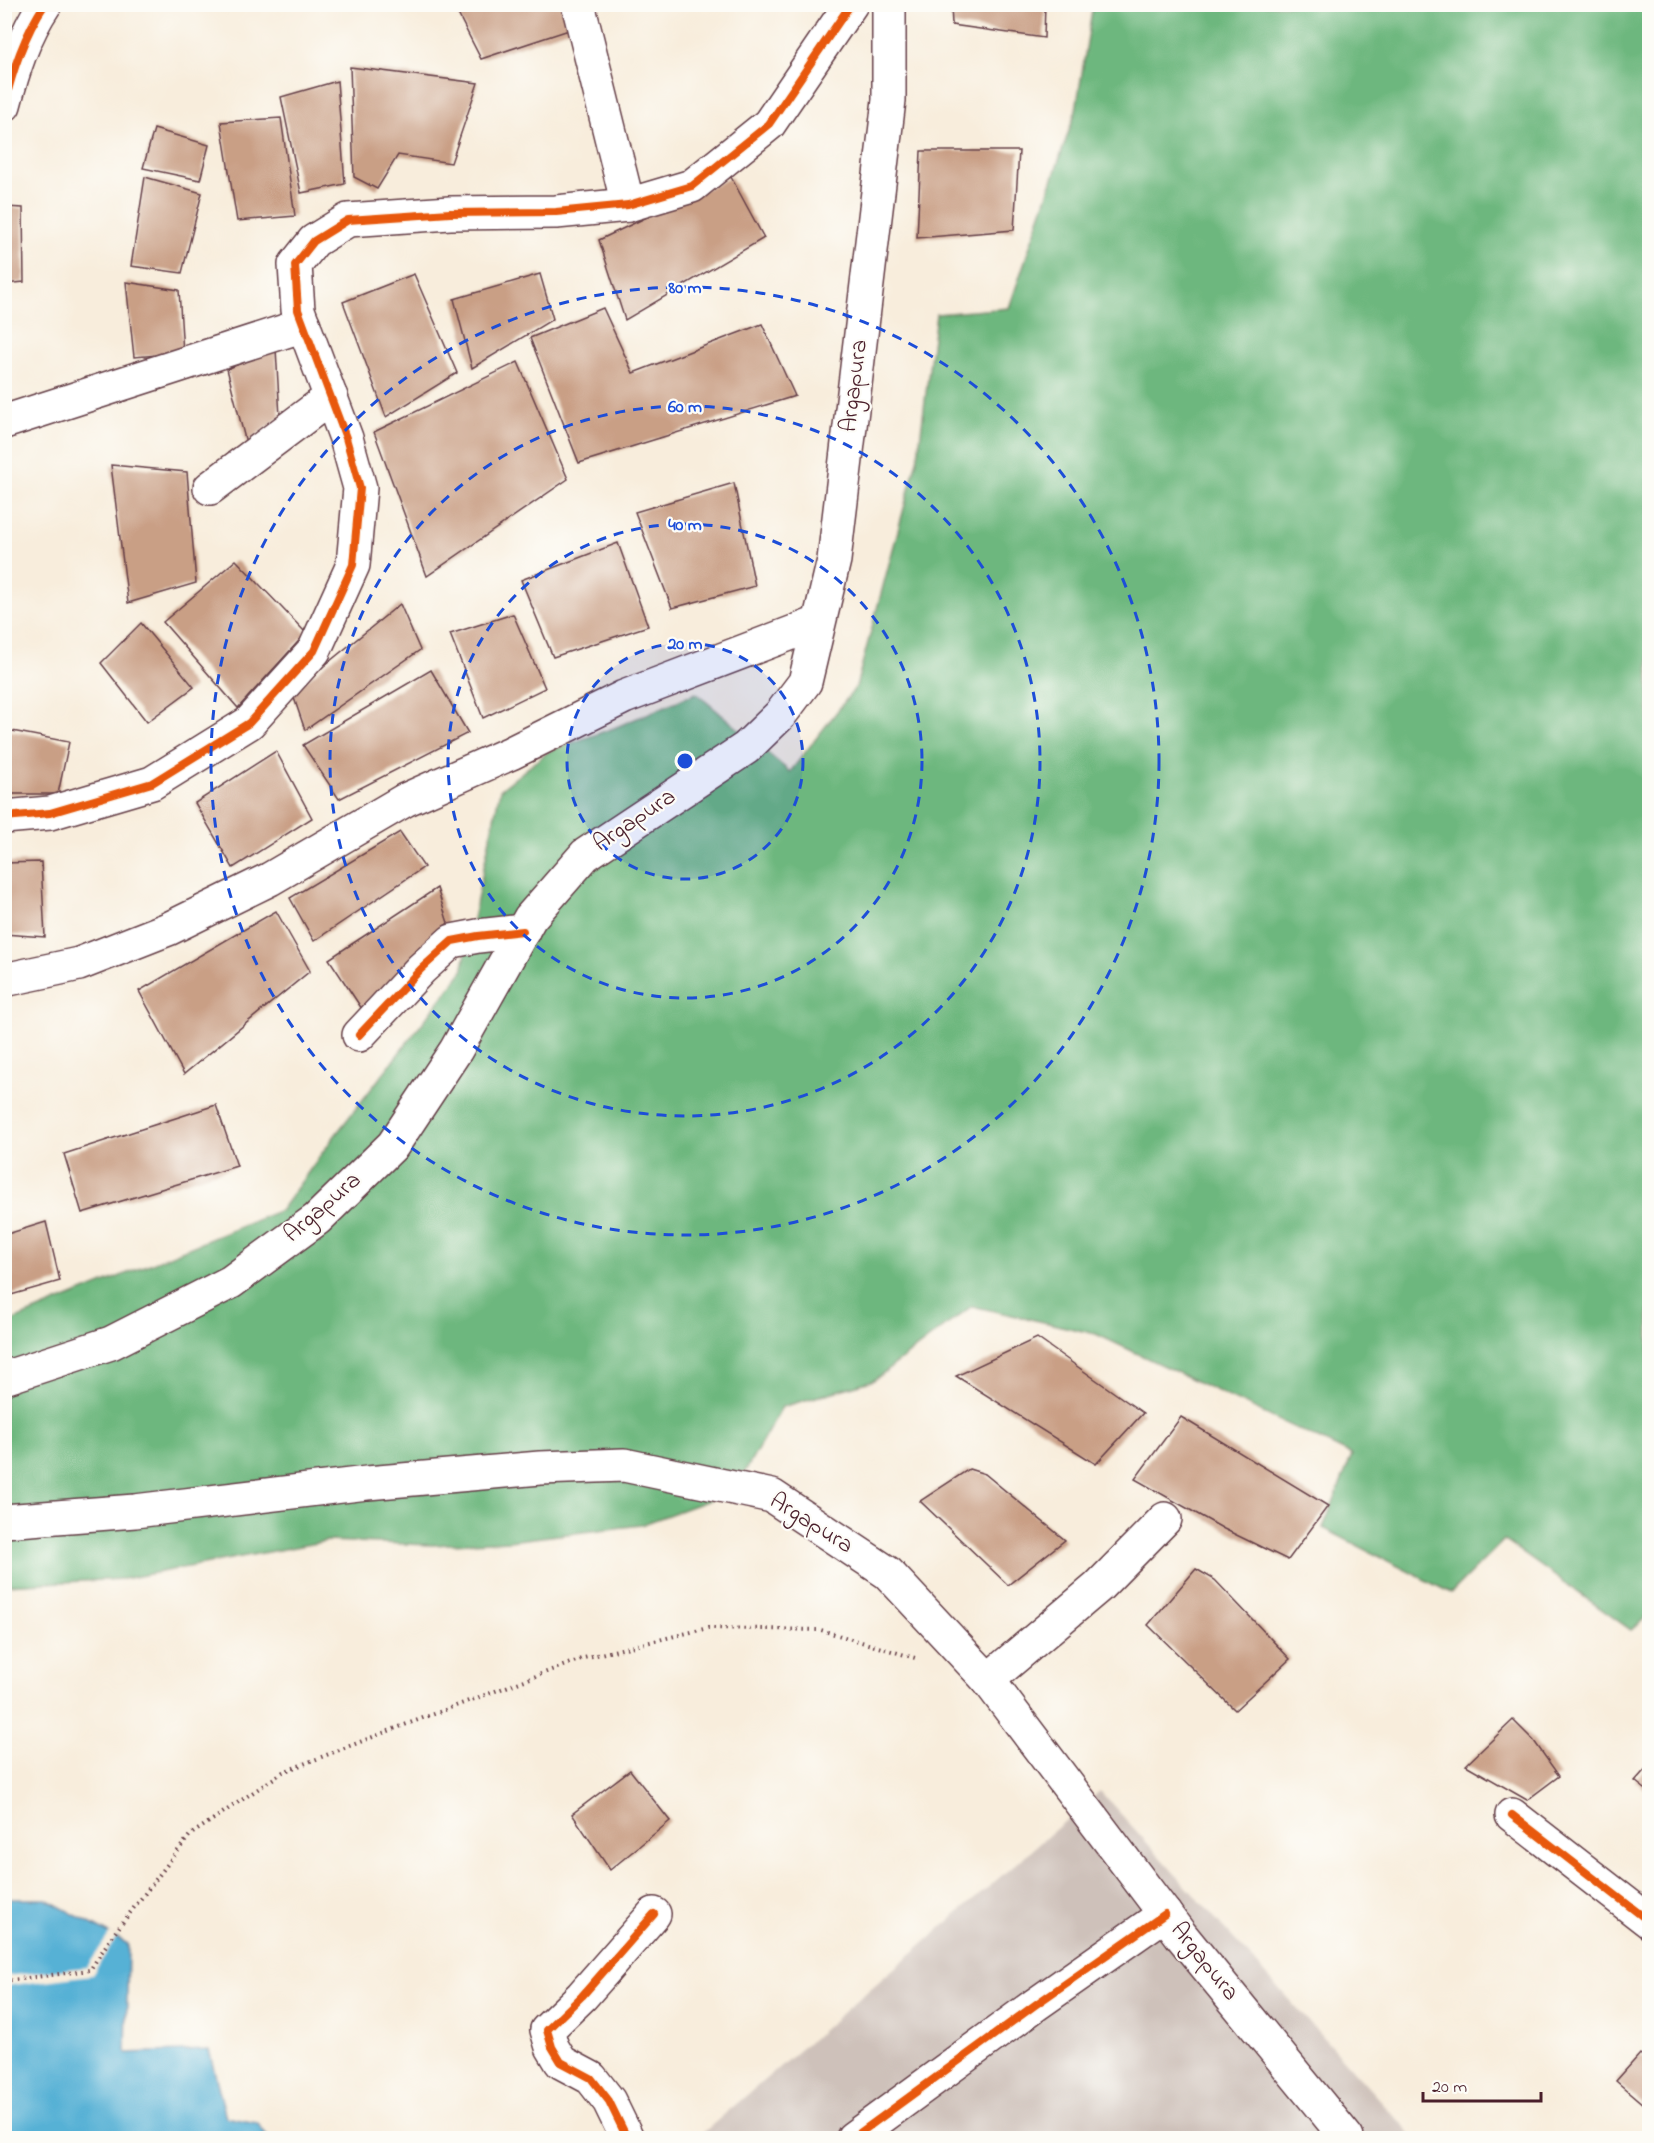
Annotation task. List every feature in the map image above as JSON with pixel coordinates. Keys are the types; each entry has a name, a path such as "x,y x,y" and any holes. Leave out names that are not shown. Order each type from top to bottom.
{"main road":[{"path":"4,105 14,68 35,19 45,4"},
{"path":"578,4 628,205"},
{"path":"4,817 50,813 152,783 249,723 315,651 353,564 360,488 346,438 298,310 295,265 314,241 348,220 450,213 556,212 628,205 692,186 769,124 851,4"},
{"name":"Argapura","path":"4,1378 111,1343 221,1288 317,1219 393,1145 456,1050 530,918 585,855 746,748 780,715 805,682 834,560 889,100 889,4"},
{"path":"4,422 304,325"},
{"path":"210,488 331,397"},
{"path":"4,980 79,964 168,929 270,879 405,800 511,753 624,697 818,623"},
{"path":"359,1035 421,969 452,942 478,936 523,931"},
{"name":"Argapura","path":"4,1521 135,1511 379,1482 540,1468 624,1465 772,1496 888,1573 988,1680 1165,1914 1347,2139"},
{"path":"988,1680 1098,1587 1165,1519"},
{"path":"1512,1815 1650,1922"},
{"path":"627,2139 609,2101 591,2078 561,2062 552,2047 547,2030 582,1996 654,1914"},
{"path":"853,2139 1035,2005 1165,1914"}],"path":[{"path":"4,1981 90,1970 113,1935 190,1835 283,1772 584,1658 708,1628 821,1630 921,1660"}],"shaded area":[{"path":"1100,1791 1414,2138 697,2138"}],"green space":[{"path":"1093,5 1649,5 1649,1615 1631,1630 1504,1540 1451,1593 1323,1528 1352,1455 1096,1334 972,1306 874,1380 782,1407 734,1491 641,1525 509,1541 432,1545 327,1541 123,1579 5,1585 4,1324 281,1210 333,1138 462,972 500,790 549,751 614,728 696,693 790,772 856,687 918,456 936,314 1009,308 1076,110"}],"water":[{"path":"5,1899 46,1899 128,1944 126,2053 209,2050 226,2117 257,2123 268,2138 5,2138"}],"pier":[{"path":"110,1933 117,1937 92,1975 5,1986 5,1976 87,1967"}],"building":[{"path":"453,4 565,4 569,30 481,59"},
{"path":"951,4 1045,4 1044,38 952,25"},
{"path":"350,67 478,83 451,163 398,155 377,189 354,177"},
{"path":"337,81 345,184 301,193 281,97"},
{"path":"281,118 295,216 237,221 221,122"},
{"path":"154,129 209,145 200,180 143,168"},
{"path":"921,151 1019,151 1014,230 917,238"},
{"path":"145,177 202,193 182,273 131,266"},
{"path":"731,177 764,238 625,320 599,240"},
{"path":"5,207 23,208 24,282 5,284"},
{"path":"414,274 457,373 386,417 343,302"},
{"path":"540,274 553,319 472,368 454,299"},
{"path":"126,282 179,290 183,353 134,357"},
{"path":"603,308 633,373 762,324 795,396 579,463 530,338"},
{"path":"276,349 280,417 246,443 227,369"},
{"path":"518,362 568,479 427,576 374,432"},
{"path":"111,465 187,472 196,583 128,603"},
{"path":"734,483 755,586 672,608 635,512"},
{"path":"618,543 648,626 553,657 521,580"},
{"path":"236,560 306,633 238,708 163,622"},
{"path":"400,604 420,650 305,730 292,692"},
{"path":"513,614 545,688 483,718 450,634"},
{"path":"141,623 194,687 147,722 101,663"},
{"path":"431,670 468,733 339,799 303,745"},
{"path":"7,730 69,742 58,794 4,794 4,740"},
{"path":"276,751 312,818 233,868 195,803"},
{"path":"400,832 424,867 314,941 290,898"},
{"path":"41,862 45,937 4,934 4,863"},
{"path":"437,888 448,923 362,1009 329,959"},
{"path":"276,911 310,971 184,1074 139,991"},
{"path":"216,1105 237,1166 82,1213 64,1154"},
{"path":"46,1222 60,1281 4,1297 4,1235"},
{"path":"1037,1338 1143,1413 1096,1464 956,1376"},
{"path":"1181,1417 1328,1506 1288,1560 1224,1529 1135,1479"},
{"path":"969,1469 985,1474 1065,1540 1008,1585 920,1501"},
{"path":"1196,1569 1215,1580 1290,1659 1235,1710 1148,1625"},
{"path":"1513,1720 1534,1741 1559,1776 1527,1800 1466,1765"},
{"path":"1650,1764 1650,1793 1635,1781"},
{"path":"630,1770 670,1821 610,1870 572,1814"},
{"path":"1640,2054 1650,2062 1650,2110 1616,2081"}],"cycle path":[{"path":"4,105 20,53 45,4"},
{"path":"4,817 50,813 152,783 249,723 314,651 353,565 360,488 346,438 298,310 295,265 314,241 348,220 450,213 556,212 628,205 692,186 769,124 851,4"},
{"path":"359,1035 421,969 452,941 523,931"},
{"path":"1512,1815 1650,1922"},
{"path":"627,2138 609,2101 591,2078 561,2062 552,2047 547,2030 582,1996 654,1914"},
{"path":"853,2138 1035,2005 1165,1914"}]}
